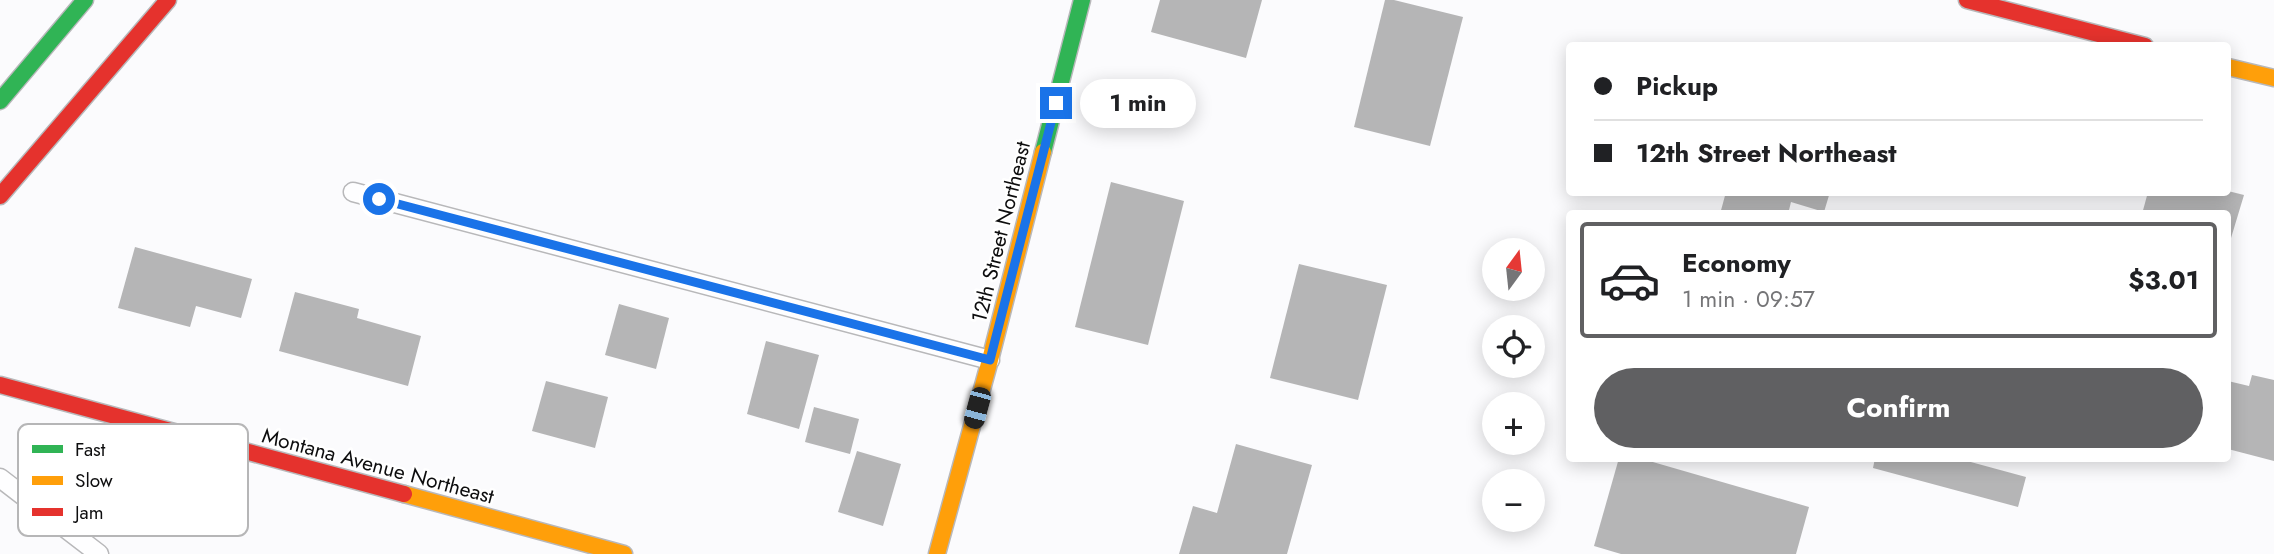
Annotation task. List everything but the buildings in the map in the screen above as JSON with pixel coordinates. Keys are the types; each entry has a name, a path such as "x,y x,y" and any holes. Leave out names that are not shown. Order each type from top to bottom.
{"main road":[{"path":"0,101 85,0"},
{"path":"0,196 168,0"},
{"name":"12th Street Northeast","path":"937,554 990,360 1082,0"},
{"path":"1967,0 2130,42"},
{"path":"2231,68 2274,78"},
{"name":"Montana Avenue Northeast","path":"0,385 144,424"},
{"name":"Montana Avenue Northeast","path":"248,452 624,554"}],"lane":[{"path":"353,192 990,360"},
{"path":"0,478 18,494"},
{"path":"65,536 78,548 99,554"}],"traffic: fast":[{"path":"0,101 85,0"},
{"path":"1043,152 1082,0"}],"traffic: slow":[{"path":"2231,68 2274,78"},
{"path":"937,554 1043,152"},
{"path":"404,494 624,554"}],"traffic: jam":[{"path":"0,196 168,0"},
{"path":"1967,0 2130,42"},
{"path":"0,385 145,424"},
{"path":"248,452 404,494"}],"route":[{"path":"379,199 990,360 1056,103"}]}
